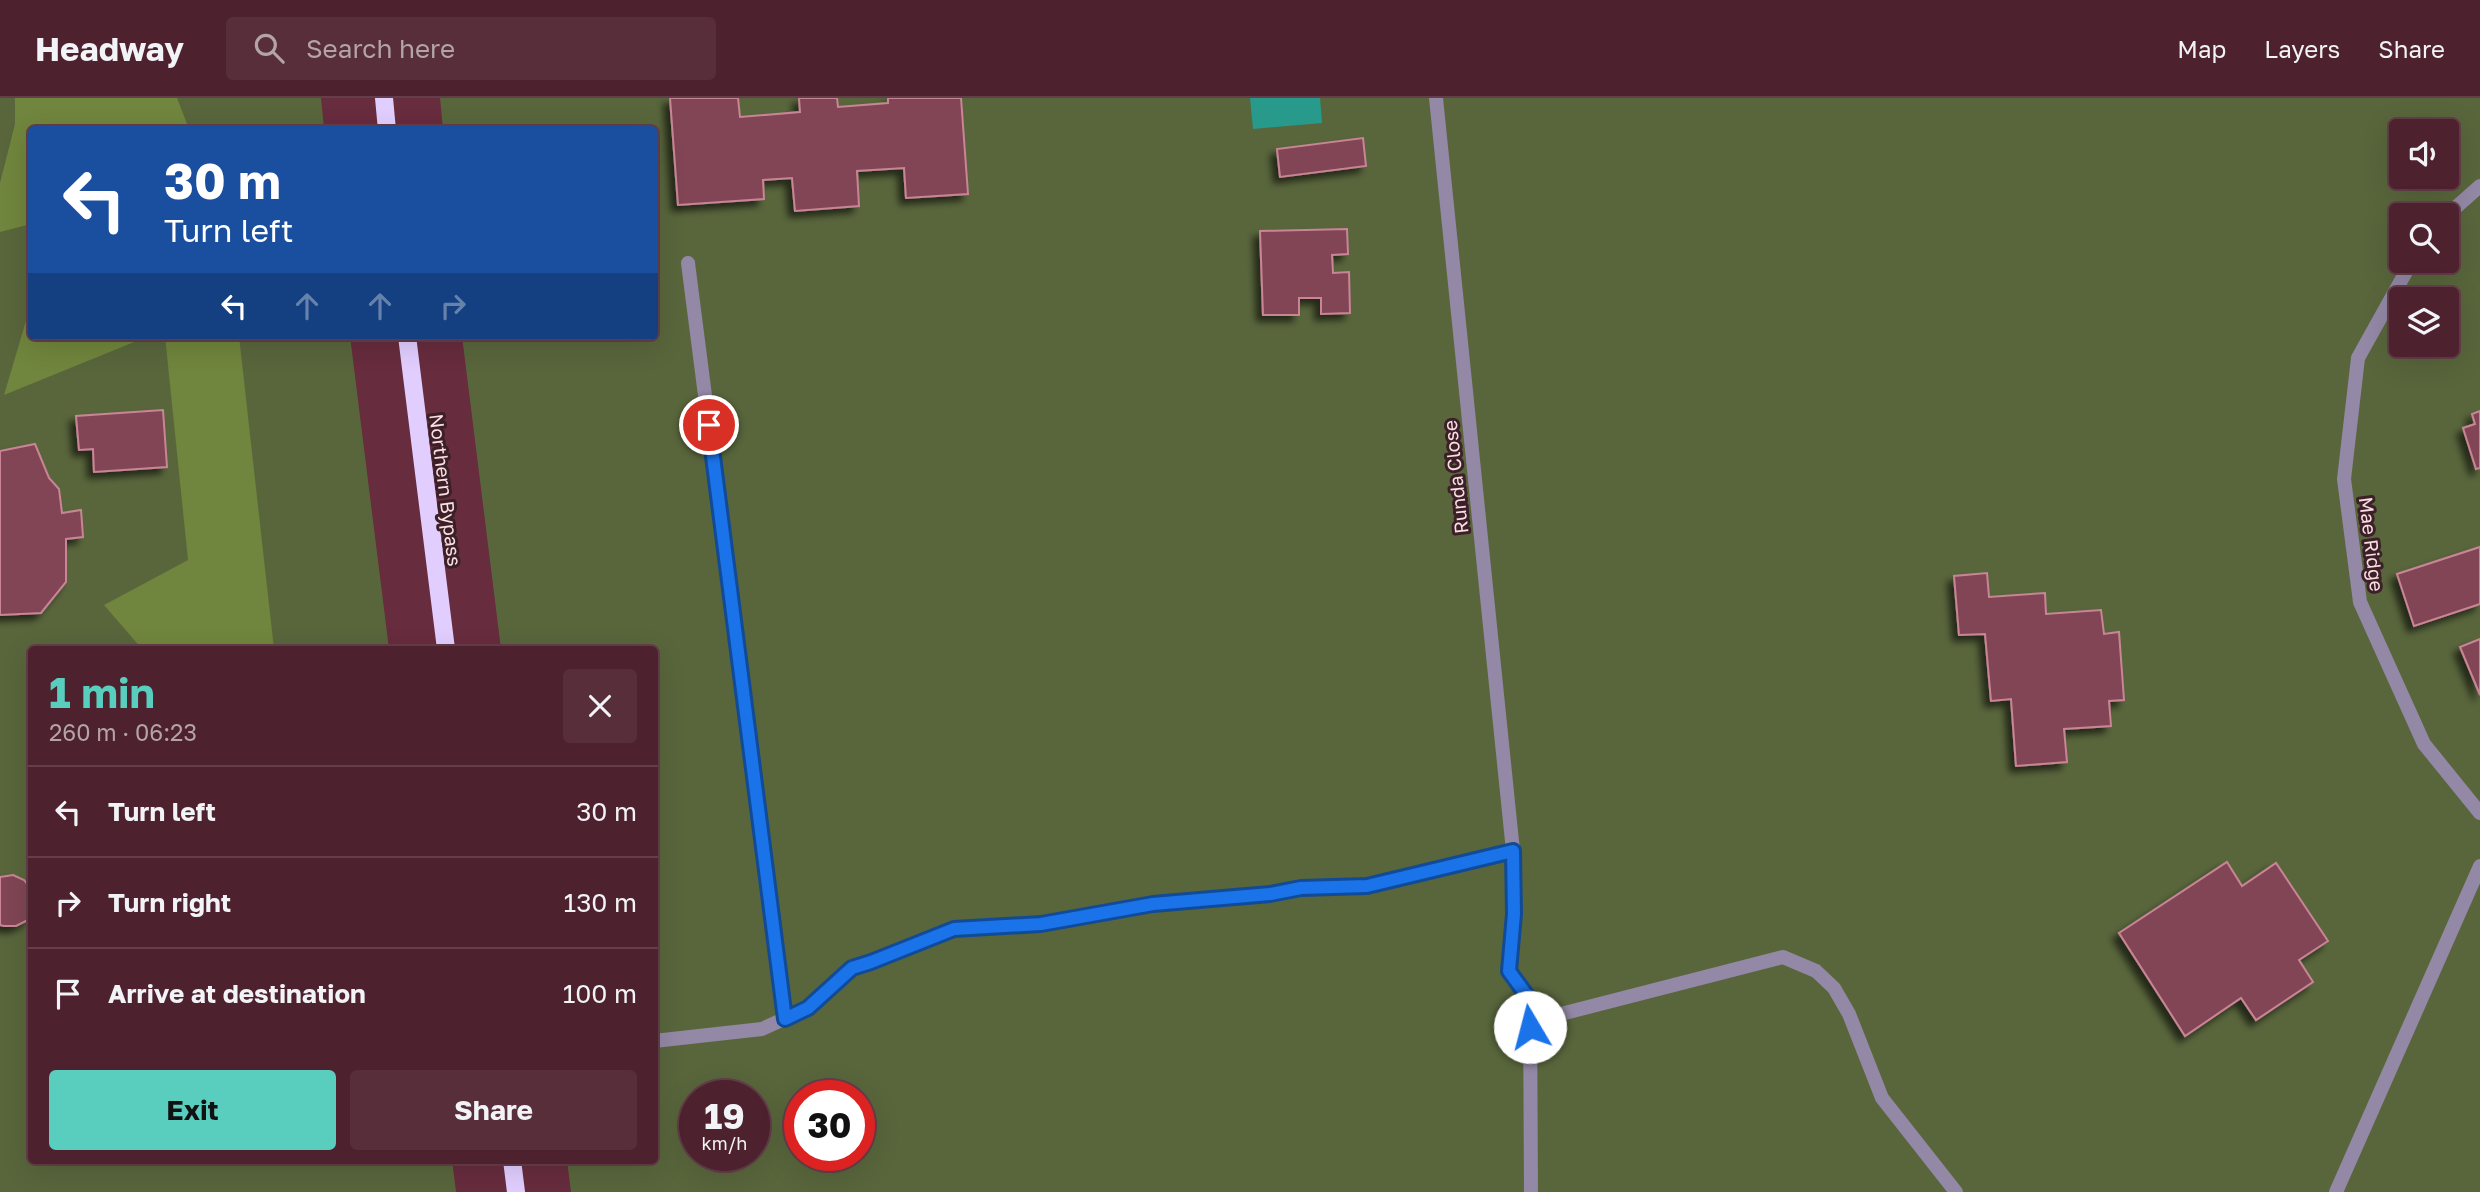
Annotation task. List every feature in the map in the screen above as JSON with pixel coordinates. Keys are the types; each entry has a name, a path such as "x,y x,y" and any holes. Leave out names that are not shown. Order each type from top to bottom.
{"main road":[{"path":"384,98 387,126"},
{"name":"Northern Bypass","path":"407,340 446,646"},
{"path":"512,1164 516,1192"}],"street":[{"name":"Runda Close","path":"1436,98 1513,851 1514,914 1509,971 1530,1000"},
{"path":"2459,205 2480,186"},
{"path":"688,263 785,1019"},
{"name":"Mae Ridge","path":"2405,273 2358,358 2344,479 2360,602 2424,744 2480,813"},
{"path":"658,1041 762,1029 808,1008 852,968 954,929 1041,924 1153,904 1270,894 1301,888 1367,886 1513,851"},
{"path":"2336,1192 2480,866"},
{"path":"1531,1192 1530,1000 1557,1015 1783,957 1816,971 1834,988 1849,1014 1882,1098 1956,1192"}],"shaded area":[{"path":"0,98 321,98 324,126 28,126 28,340 350,340 389,646 28,646 28,1164 452,1164 456,1192 0,1192"},
{"path":"15,98 177,98 188,126 28,126 28,225 0,232 0,183 15,124"},
{"path":"440,98 2480,98 2480,1192 571,1192 568,1164 658,1164 658,646 501,646 462,340 658,340 658,126 443,126"},
{"path":"1250,98 1320,98 1322,123 1253,129"},
{"path":"28,314 28,340 139,340 4,395"},
{"path":"165,340 239,340 274,646 139,646 104,605 188,560"}],"building":[{"path":"670,98 738,98 740,117 800,112 799,98 837,98 838,107 888,103 888,98 961,98 968,194 906,198 904,168 857,171 859,206 795,211 792,178 763,180 764,199 678,205"},
{"path":"1363,138 1366,166 1280,177 1277,149"},
{"path":"1347,229 1348,254 1332,255 1333,273 1349,272 1350,313 1321,314 1321,298 1299,298 1299,315 1263,315 1260,231"},
{"path":"163,410 167,467 94,472 93,449 79,450 76,416"},
{"path":"2480,411 2480,468 2476,469 2463,428 2475,424 2472,414"},
{"path":"35,444 49,478 59,489 62,513 81,510 83,537 66,539 66,582 41,613 0,615 0,451"},
{"path":"2480,547 2480,604 2414,626 2397,574"},
{"path":"1987,573 1989,597 2045,593 2046,614 2101,610 2104,634 2119,632 2124,700 2109,701 2111,726 2064,729 2067,762 2016,766 2011,699 1991,701 1985,634 1959,635 1954,576"},
{"path":"2480,639 2480,695 2460,647"},
{"path":"2227,862 2242,886 2276,863 2328,941 2299,960 2313,982 2256,1020 2241,998 2185,1036 2119,933"},
{"path":"13,875 28,885 28,918 16,926 0,925 0,877"}],"route":[{"path":"709,425 785,1019 808,1008 852,968 954,929 1075,920 1153,904 1270,894 1301,888 1367,886 1513,851 1514,914 1509,971 1530,1000 1530,1027"}]}
